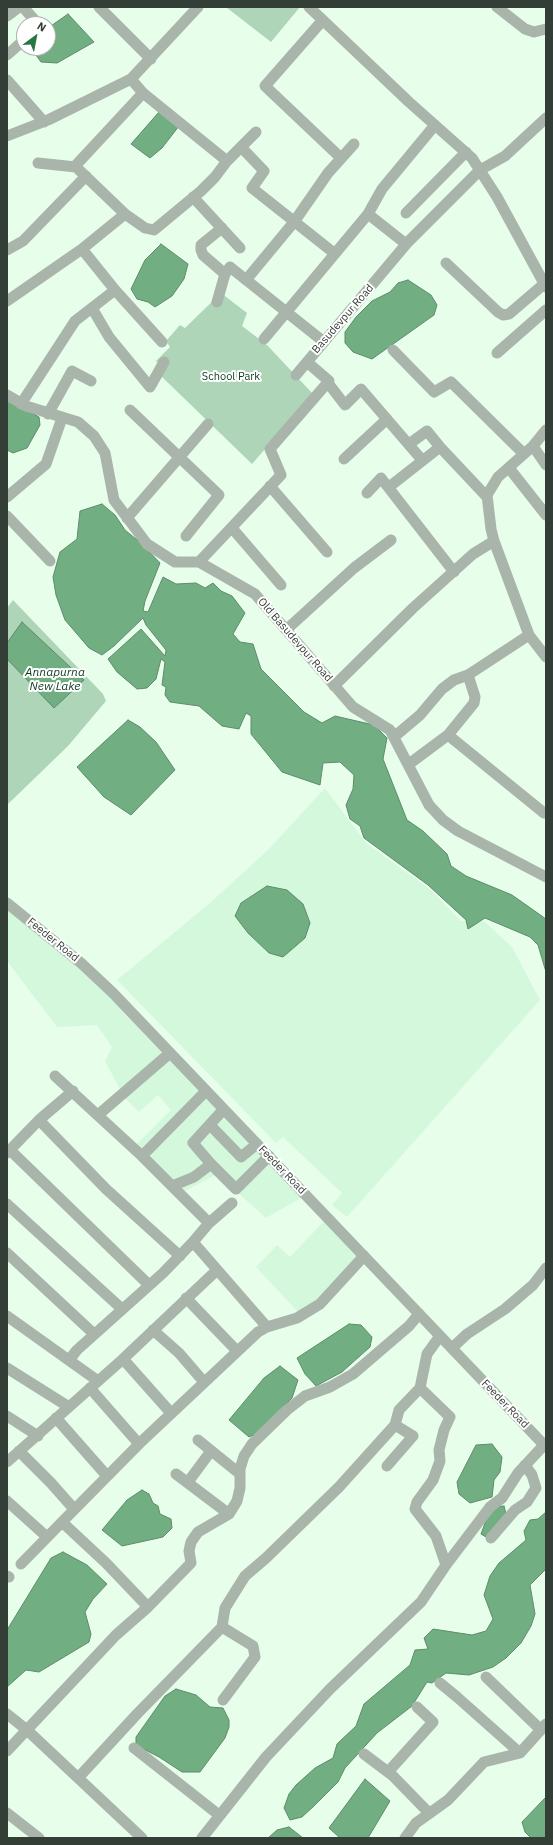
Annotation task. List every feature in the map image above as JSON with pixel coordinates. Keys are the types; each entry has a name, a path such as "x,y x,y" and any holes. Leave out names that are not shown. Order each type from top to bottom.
{"street":[{"path":"7,16 19,7"},
{"path":"23,7 31,16"},
{"path":"99,7 151,59"},
{"path":"7,136 44,122 131,79 198,7"},
{"path":"309,7 322,21 472,158 545,285 509,314 504,315 498,312 446,263"},
{"path":"497,7 525,29 534,32 546,29"},
{"path":"322,21 265,86 341,158"},
{"path":"7,55 16,47"},
{"path":"131,79 143,93 227,161"},
{"path":"7,80 44,122"},
{"path":"76,167 78,162 143,93"},
{"name":"Basudevpur Road","path":"387,419 361,390 345,405 328,383 329,382 307,362 406,244 480,170 505,156 546,118"},
{"path":"264,339 368,214 382,189 435,125"},
{"path":"38,163 76,167 125,214 145,228 154,230 215,177 227,161 256,132"},
{"path":"246,280 294,222 341,158 354,144"},
{"path":"241,147 264,171 252,188 334,254"},
{"path":"406,213 466,152"},
{"path":"7,250 23,241 86,176"},
{"path":"193,197 240,248"},
{"path":"7,301 82,249 125,214"},
{"path":"368,214 406,244"},
{"path":"222,228 201,246 200,250 203,255 225,274"},
{"path":"82,249 114,290 162,342"},
{"path":"217,302 225,274 230,267 324,342"},
{"path":"21,404 75,321 114,290"},
{"path":"92,308 109,337 150,387 164,362"},
{"path":"497,353 546,310"},
{"path":"393,350 434,392 451,382 524,454"},
{"path":"296,375 307,362"},
{"path":"48,414 72,370 91,381"},
{"path":"199,562 281,475 270,449 328,383"},
{"name":"Old Basudevpur Road","path":"7,395 21,404 48,414 78,422 94,436 104,453 114,500 147,544 175,562 199,562 255,594 353,707 390,730 409,764 429,806 443,820 458,831 546,877"},
{"path":"130,410 219,495 186,536"},
{"path":"7,497 46,464 62,418"},
{"path":"344,460 387,419 422,460"},
{"path":"127,518 208,424"},
{"path":"546,430 533,446 498,477 487,497 494,541 529,636 546,657"},
{"path":"408,444 427,431 487,497"},
{"path":"533,446 546,464"},
{"path":"388,487 440,447"},
{"path":"509,468 546,515"},
{"path":"367,492 381,478 454,572"},
{"path":"270,486 327,552"},
{"path":"7,516 50,561"},
{"path":"232,528 281,585"},
{"path":"286,630 354,568 391,540"},
{"path":"334,686 413,608 479,550 494,541"},
{"path":"394,737 420,716 442,689 454,680 468,675 529,636"},
{"path":"409,764 448,736 474,703 475,697 468,675"},
{"path":"448,736 544,813"},
{"name":"Feeder Road","path":"7,903 81,963 113,993 545,1446"},
{"path":"98,1115 170,1053"},
{"path":"55,1076 142,1156 209,1223"},
{"path":"142,1156 206,1090"},
{"path":"73,1091 39,1120 8,1151 149,1285"},
{"path":"223,1110 193,1143 211,1164 236,1189 269,1156"},
{"path":"39,1120 106,1189 180,1256"},
{"path":"210,1125 241,1157 257,1144"},
{"path":"172,1186 194,1176 211,1164"},
{"path":"69,1360 76,1350 180,1256 209,1223 232,1203"},
{"path":"7,1204 122,1310"},
{"path":"193,1242 267,1327"},
{"path":"7,1253 94,1334"},
{"path":"21,1564 139,1444 258,1332 267,1327 297,1318 320,1304 364,1256"},
{"path":"452,1348 467,1334 505,1309 528,1290 546,1268"},
{"path":"7,1462 123,1359 217,1270"},
{"path":"186,1298 237,1351"},
{"path":"7,1751 116,1635 148,1607 191,1563 189,1551 191,1542 198,1532 229,1514 237,1501 244,1456 252,1444 287,1410 305,1396 330,1387 353,1374 409,1326 419,1314"},
{"path":"7,1316 69,1360 94,1385 139,1444"},
{"path":"153,1330 179,1353 204,1382"},
{"path":"78,1778 137,1714 222,1627 225,1608 245,1576 266,1558 339,1487 395,1425 399,1410 420,1388 427,1354 440,1336"},
{"path":"123,1359 171,1413"},
{"path":"7,1368 69,1407"},
{"path":"420,1388 450,1416 444,1430 439,1450 440,1461 433,1480 417,1502 415,1510 436,1536 446,1565"},
{"path":"7,1416 38,1436"},
{"path":"56,1418 107,1476"},
{"path":"387,1466 413,1436 395,1425"},
{"path":"198,1440 240,1474"},
{"path":"202,1838 266,1757 330,1689 421,1602 446,1565 490,1507 502,1498 518,1472 545,1446"},
{"path":"20,1451 51,1482 74,1509"},
{"path":"188,1482 211,1451"},
{"path":"492,1538 515,1510 527,1502 536,1488 532,1475 525,1465"},
{"path":"176,1474 229,1514"},
{"path":"7,1501 47,1537"},
{"path":"62,1522 106,1563 148,1607"},
{"path":"222,1627 253,1646 254,1657 223,1700"},
{"path":"404,1838 416,1823 448,1800 484,1762 520,1753 543,1727 486,1677"},
{"path":"440,1683 458,1697 520,1753"},
{"path":"388,1772 433,1722 416,1707"},
{"path":"7,1714 27,1730 142,1838"},
{"path":"134,1748 220,1815"},
{"path":"364,1754 388,1772 429,1813"},
{"path":"7,1813 39,1838"}],"shaded area":[{"path":"325,788 366,843 431,890 461,921 485,922 512,947 540,1000 347,1217 332,1205 342,1193 283,1137 276,1143 117,980 211,902 268,850"},
{"path":"7,908 81,967 160,1046 303,1197 266,1218 217,1174 183,1192 135,1146 171,1110 158,1095 139,1112 124,1097 105,1061 112,1047 97,1025 57,1027 7,961"},
{"path":"326,1219 360,1255 318,1301 298,1312 256,1267 277,1245 290,1257"}],"green space":[{"path":"226,7 300,7 271,42"},
{"name":"School Park","path":"221,293 247,313 242,326 267,345 313,394 252,464 159,374 161,367 156,361 170,347 166,341 180,325 185,328"},
{"path":"13,600 103,694 106,701 68,746 7,805 7,608"}],"water":[{"path":"68,14 94,42 57,63 41,62 37,56 56,56 56,22"},
{"path":"159,112 179,126 162,148 150,158 131,144"},
{"path":"161,244 188,264 184,279 172,296 155,307 148,302 137,299 131,289 145,260"},
{"path":"408,280 431,295 437,305 434,315 372,359 353,352 345,343 345,332 356,317 372,301 390,292 398,283"},
{"path":"7,399 39,417 40,425 27,448 13,453 7,450"},
{"path":"102,504 115,515 125,530 142,544 160,563 145,601 143,611 148,612 163,577 176,584 196,583 205,588 213,583 221,591 232,596 245,613 233,634 240,642 253,644 261,669 304,712 322,723 335,716 374,725 387,738 383,759 407,820 423,831 447,854 451,866 466,876 512,895 546,919 546,972 538,945 530,937 485,918 468,929 466,920 428,885 364,838 360,826 350,819 346,805 353,789 354,775 340,762 323,763 320,785 282,772 251,734 251,716 246,713 239,729 222,726 199,706 170,702 165,695 166,687 162,685 165,662 161,659 156,679 147,688 137,689 117,672 108,659 141,629 165,656 166,650 146,625 143,618 114,646 102,655 89,648 65,620 56,595 53,577 60,552 77,539 80,511"},
{"name":"Annapurna New Lake","path":"22,622 84,680 54,708 7,659 7,643"},
{"path":"128,720 140,727 156,742 175,770 131,815 104,797 77,767"},
{"path":"267,886 287,890 303,904 310,923 305,938 283,957 269,953 248,933 235,916 241,903"},
{"path":"349,1324 361,1325 372,1337 370,1347 342,1372 316,1386 305,1374 297,1358"},
{"path":"280,1366 298,1380 292,1398 258,1433 249,1437 229,1420 264,1378"},
{"path":"492,1444 502,1457 500,1472 494,1480 492,1497 470,1503 459,1494 457,1482 476,1445"},
{"path":"142,1490 149,1494 153,1503 158,1506 160,1514 171,1519 172,1528 163,1537 122,1546 102,1530 127,1500"},
{"path":"504,1506 506,1514 486,1537 481,1534 488,1515 496,1507"},
{"path":"546,1512 546,1569 530,1585 535,1614 531,1626 521,1643 506,1658 493,1667 469,1675 446,1673 432,1683 427,1682 412,1706 377,1733 345,1768 338,1782 302,1817 290,1820 284,1808 289,1794 296,1785 315,1768 333,1758 337,1744 356,1726 364,1704 410,1665 415,1650 428,1649 424,1638 433,1629 472,1635 486,1631 493,1619 484,1595 490,1576 499,1563 526,1540 524,1531 530,1520 538,1519"},
{"path":"63,1552 87,1565 107,1584 93,1599 85,1612 91,1634 89,1642 39,1672 26,1670 7,1687 7,1630 51,1558"},
{"path":"176,1689 196,1695 210,1707 223,1708 229,1720 229,1727 225,1738 200,1772 182,1772 159,1757 136,1745 136,1737 165,1696"},
{"path":"365,1779 390,1801 368,1838 340,1838 329,1828"},
{"path":"546,1797 546,1838 531,1838 525,1832 522,1822"},
{"path":"289,1827 303,1838 268,1838 277,1830"}]}
